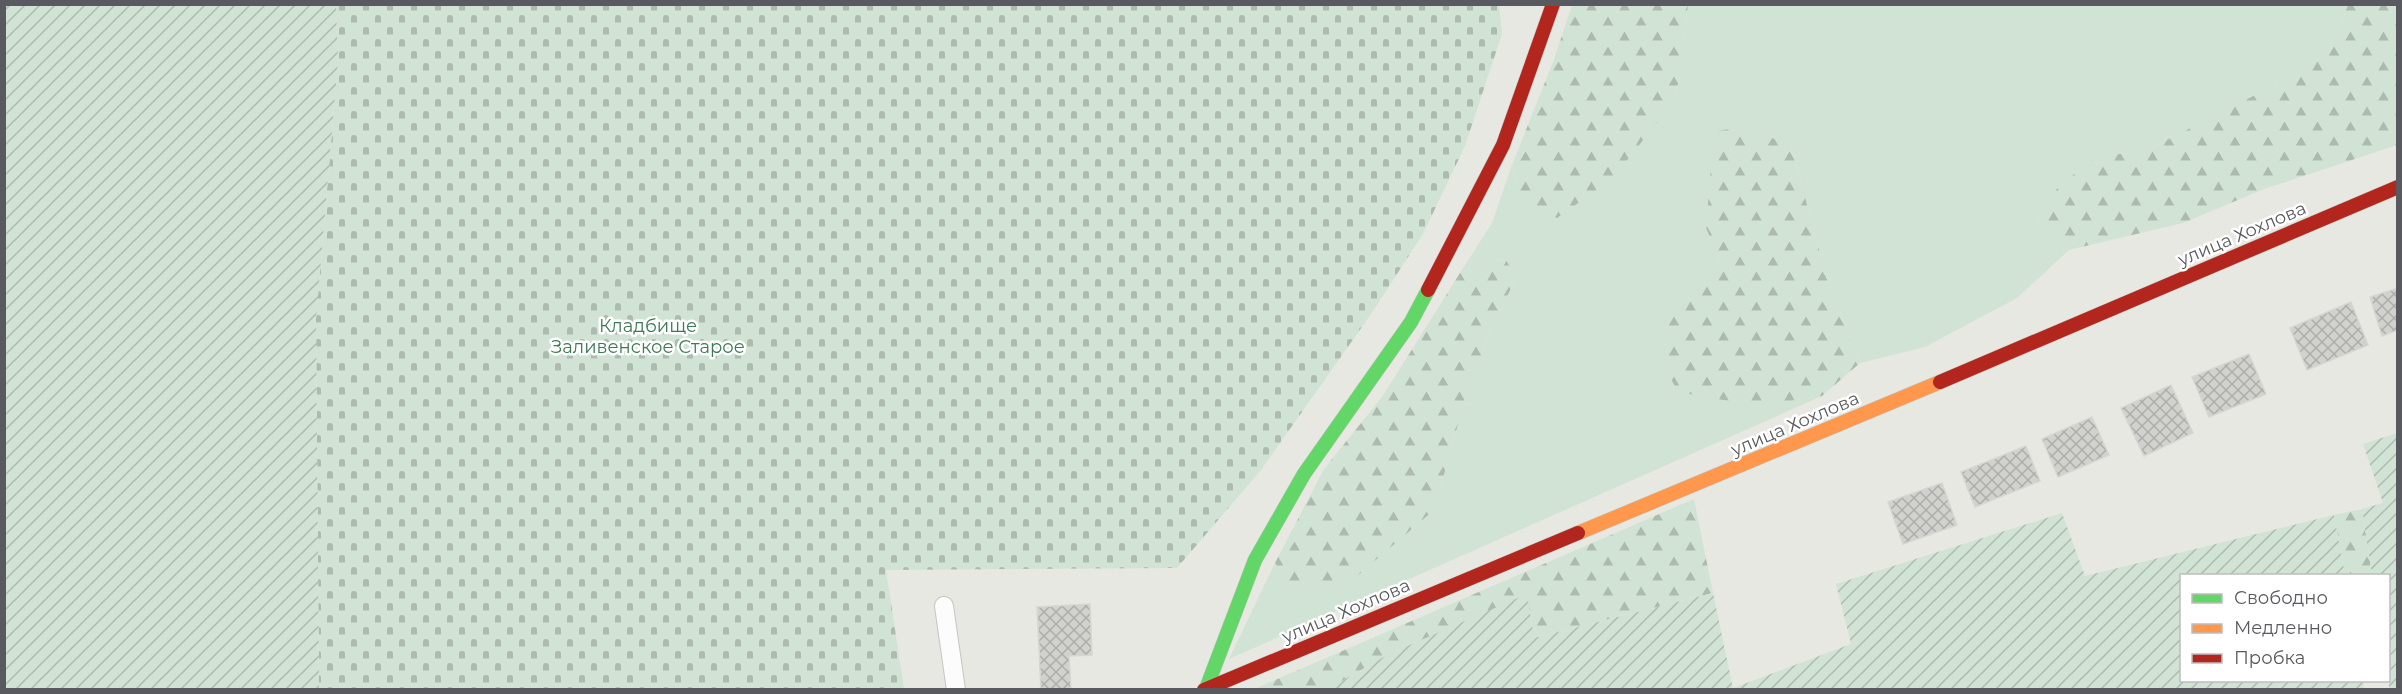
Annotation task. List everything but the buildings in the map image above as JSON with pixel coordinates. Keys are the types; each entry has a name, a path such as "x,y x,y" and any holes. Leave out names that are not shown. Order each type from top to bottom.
{"street":[{"path":"1205,689 1255,560 1304,474 1411,322 1503,145 1540,45 1552,4"},
{"name":"улица Хохлова","path":"1205,689 1972,369 2397,188"}],"lane":[{"path":"944,606 956,690"}],"green space":[{"path":"4,5 336,5 338,61 316,319 319,689 5,689"},
{"name":"Кладбище Заливенское Старое","path":"336,5 1499,5 1502,34 1465,146 1423,234 1369,317 1261,470 1177,568 886,570 904,689 319,690 316,319 338,61"},
{"path":"1572,5 1688,5 1676,99 1612,179 1557,218 1522,205 1512,165 1553,62"},
{"path":"1688,5 2348,5 2329,53 2263,91 2145,151 2095,157 2058,187 2037,221 2069,250 2017,298 1925,347 1860,363 1828,283 1791,145 1706,228 1721,264 1664,309 1758,406 1822,396 1229,659 1275,563 1291,585 1434,510 1464,403 1489,334 1516,278 1505,258 1460,273 1492,223 1512,165 1522,204 1676,99"},
{"path":"2348,5 2397,5 2397,145 2264,189 2183,223 2069,250 2037,221 2058,187 2095,157 2145,151 2263,91 2329,53"},
{"path":"1742,127 1791,145 1828,283 1860,363 1822,396 1758,406 1678,392 1662,362 1664,309 1721,264 1706,228 1711,167 1717,131"},
{"path":"1505,258 1516,278 1489,334 1464,403 1434,510 1350,582 1291,585 1275,563 1324,469 1382,397 1460,273"},
{"path":"2397,433 2398,689 2389,690 2390,574 2372,574 2362,509 2383,503 2363,444"},
{"path":"1694,499 1713,593 1534,638 1527,595 1389,654 1331,689 1252,690"},
{"path":"2362,509 2372,574 2345,574 2334,515"},
{"path":"2062,513 2085,576 2334,515 2345,574 2180,574 2180,682 2363,682 2364,689 1331,689 1389,654 1527,594 1534,638 1713,593 1733,688 1851,644 1836,584"}],"traffic: fast":[{"path":"1206,689 1255,560 1304,474 1411,322 1428,290"}],"traffic: slow":[{"path":"1578,533 1940,382"}],"traffic: jam":[{"path":"1428,290 1503,145 1553,4"},
{"path":"1940,382 2398,187"},
{"path":"1204,690 1578,533"}]}
